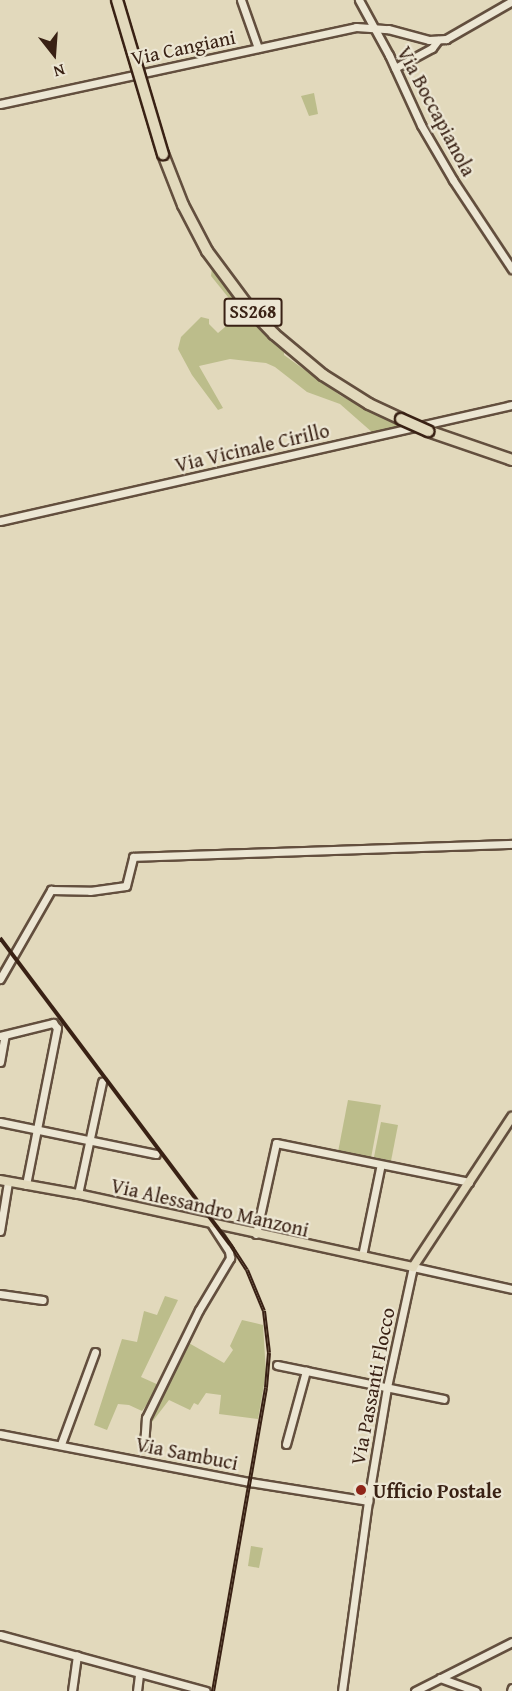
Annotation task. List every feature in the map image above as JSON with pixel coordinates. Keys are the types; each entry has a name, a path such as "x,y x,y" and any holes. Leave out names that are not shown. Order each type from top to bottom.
{"highway":[{"name":"SS268","path":"117,0 163,154 183,205 207,251 250,309 282,341 323,375 369,404 428,431 512,460"}],"main road":[{"name":"Via Passanti Flocco","path":"413,1267 512,1117"},
{"name":"Via Alessandro Manzoni","path":"4,1181 78,1194 413,1267"}],"street":[{"path":"241,0 258,48"},
{"name":"Via Boccapianola","path":"359,0 433,146 512,269"},
{"path":"395,68 432,48 438,40 453,36 512,2"},
{"name":"Via Cangiani","path":"0,104 340,30 373,27 438,40"},
{"name":"Via Vicinale Cirillo","path":"0,521 512,405"},
{"path":"0,980 51,890 90,891 126,886 133,857 512,844"},
{"path":"0,1062 2,1035 53,1023 57,1028 26,1185"},
{"path":"78,1194 102,1082"},
{"path":"0,1122 156,1154"},
{"path":"256,1234 276,1143 469,1182"},
{"path":"362,1256 380,1168"},
{"path":"0,1231 4,1181"},
{"path":"144,1446 146,1418 199,1310 230,1258 230,1251 211,1223"},
{"path":"413,1267 512,1289"},
{"name":"Via Passanti Flocco","path":"342,1691 368,1501 387,1387 413,1267"},
{"path":"0,1294 43,1300"},
{"path":"61,1444 95,1352"},
{"path":"277,1365 444,1399"},
{"path":"286,1444 306,1371"},
{"name":"Via Sambuci","path":"0,1434 61,1444 158,1466 368,1501"},
{"path":"0,1635 206,1691"},
{"path":"415,1691 512,1642"},
{"path":"72,1691 77,1655"},
{"path":"137,1691 139,1674"},
{"path":"440,1678 476,1691"}],"green space":[{"path":"314,93 318,114 309,116 301,96"},
{"path":"212,268 232,295 284,352 284,355 341,396 402,427 373,433 340,404 307,392 275,367 266,363 230,359 199,366 223,408 218,410 192,375 178,349 181,337 201,317 209,319 209,324 218,333 225,327 226,315 249,323 211,276"},
{"path":"348,1100 381,1105 371,1158 338,1152"},
{"path":"381,1122 398,1125 391,1161 374,1157"},
{"path":"165,1296 178,1300 141,1377 161,1386 187,1342 224,1363 233,1350 230,1346 242,1320 263,1325 266,1373 258,1419 219,1414 221,1395 206,1393 198,1405 194,1403 190,1410 169,1400 149,1426 144,1423 152,1407 148,1403 142,1411 129,1405 118,1404 107,1430 94,1425 122,1339 137,1342 144,1311 157,1315"},
{"path":"251,1546 263,1548 259,1568 248,1566"}],"railway":[{"path":"0,938 230,1244 247,1270 264,1311 269,1353 266,1388 213,1691"}],"place":[{"name":"Ufficio Postale","path":"361,1490"}]}
